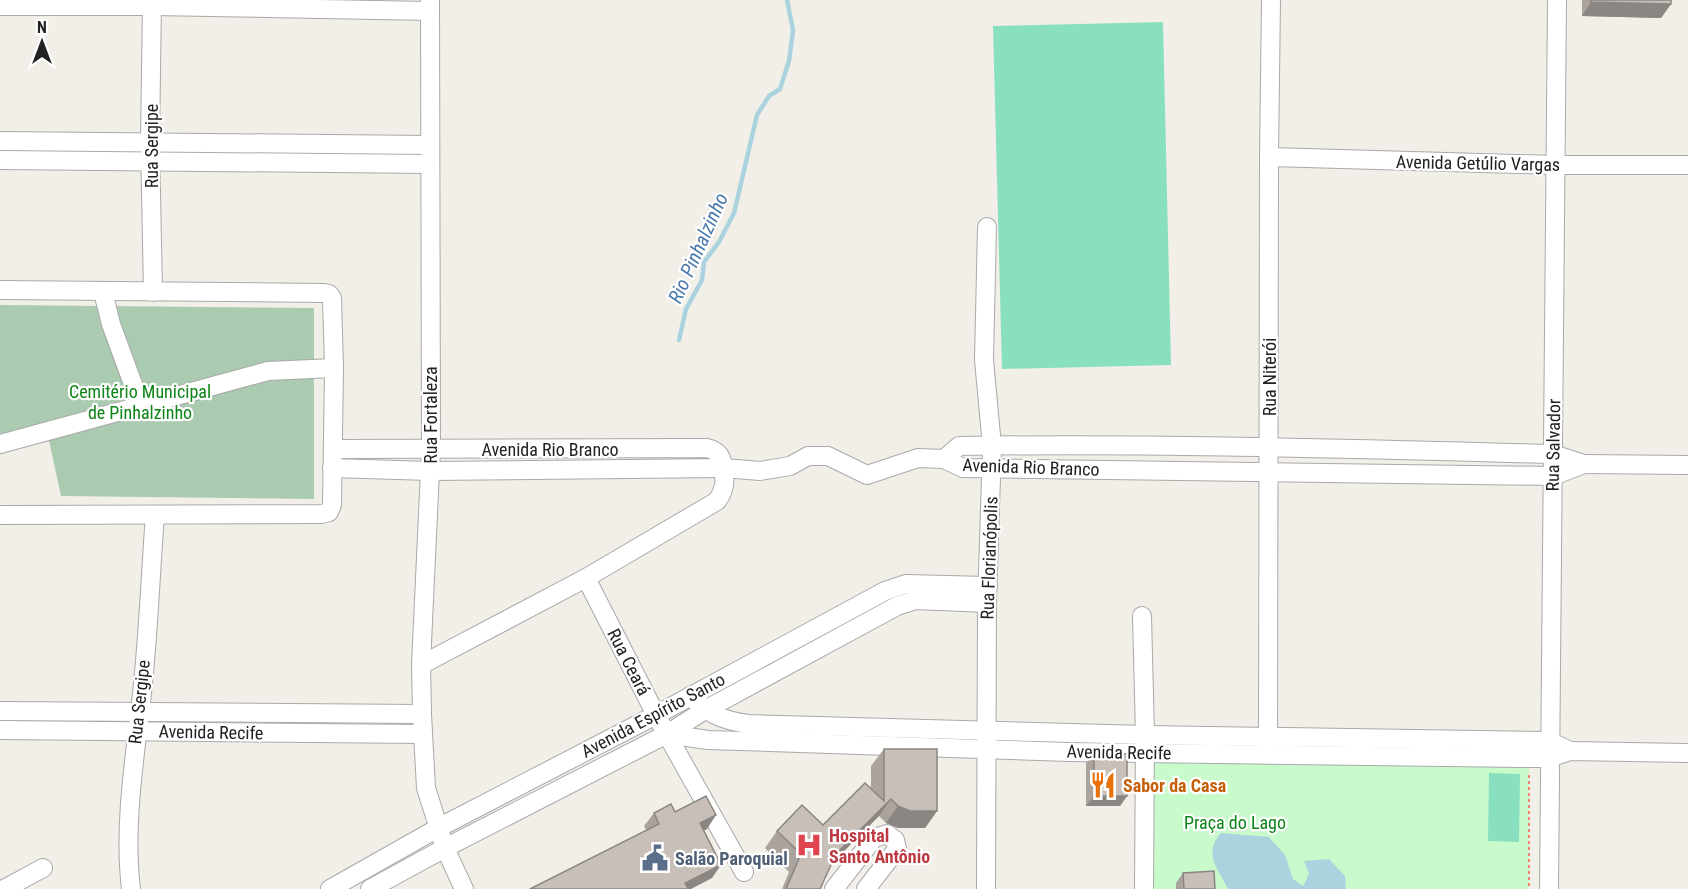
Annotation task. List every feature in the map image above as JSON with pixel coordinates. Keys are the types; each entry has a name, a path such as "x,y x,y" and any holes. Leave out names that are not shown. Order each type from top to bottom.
{"street":[{"name":"Rua Niterói","path":"1268,745 1271,0"},
{"name":"Rua Salvador","path":"1549,889 1557,0"},
{"path":"0,6 152,3 430,6"},
{"name":"Rua Sergipe","path":"152,3 150,143 153,292"},
{"name":"Rua Fortaleza","path":"430,6 431,449 421,664 422,714 426,788 445,848 464,889"},
{"path":"0,141 429,145"},
{"path":"65,142 66,161"},
{"path":"262,144 262,163"},
{"path":"324,144 325,164"},
{"name":"Avenida Getúlio Vargas","path":"1269,157 1556,165 1688,165"},
{"path":"0,160 429,164"},
{"name":"Rua Florianópolis","path":"986,889 988,594 992,469 984,360 987,227"},
{"path":"0,290 329,294 332,298 334,368 332,505 330,512 322,514 0,515"},
{"path":"103,292 111,324 141,406"},
{"path":"0,444 268,371 334,368"},
{"name":"Avenida Rio Branco","path":"1584,464 1553,476 992,469 963,468 944,459 959,446 1270,447 1554,454 1584,464 1688,465"},
{"path":"1071,446 1072,469"},
{"path":"1137,446 1137,470"},
{"path":"586,448 586,469"},
{"name":"Avenida Rio Branco","path":"332,468 430,471 724,468 721,456 716,450 707,448 333,449"},
{"path":"515,449 515,470"},
{"path":"1375,450 1375,473"},
{"path":"1463,452 1463,474"},
{"path":"421,664 585,578 717,501 725,486 724,468 760,471 790,466 808,456 828,456 867,475 918,458 944,459"},
{"name":"Rua Sergipe","path":"131,889 128,862 155,515"},
{"name":"Rua Ceará","path":"585,578 656,715 744,872"},
{"name":"Avenida Espírito Santo","path":"330,889 438,828 656,715 885,591 906,584 988,594"},
{"name":"Avenida Espírito Santo","path":"370,889 668,734 705,710 897,606 916,600 988,594"},
{"path":"1142,616 1145,744 1144,889"},
{"name":"Avenida Recife","path":"690,696 705,710 724,720 887,737"},
{"name":"Avenida Recife","path":"0,711 422,714"},
{"path":"52,711 52,731"},
{"name":"Avenida Recife","path":"0,730 423,734"},
{"path":"1069,752 1070,733"},
{"name":"Avenida Recife","path":"668,734 708,740 887,737 987,740 1070,733 1145,744"},
{"name":"Avenida Recife","path":"987,740 1069,752 1145,744 1688,753"},
{"path":"561,765 571,783"},
{"path":"834,889 874,838 887,834 896,840 897,849 866,889"},
{"path":"4,889 43,868"}],"path":[{"path":"1529,772 1529,889"}],"green space":[{"path":"1163,22 1171,365 1002,369 993,26"},
{"name":"Cemitério Municipal de Pinhalzinho","path":"0,305 314,308 314,499 61,496 48,436 0,441"},
{"name":"Praça do Lago","path":"1154,754 1529,760 1529,889 1152,889"},
{"path":"1489,773 1520,774 1519,842 1488,841"}],"water":[{"path":"1221,833 1269,837 1285,855 1293,879 1303,886 1309,874 1304,861 1329,859 1345,876 1346,889 1228,889 1212,854"}],"building":[{"path":"1591,0 1671,0 1671,4 1591,2"},
{"path":"884,749 937,749 937,811 910,811 898,806 891,799 836,854 820,889 786,889 801,854 777,831 802,805 823,825 865,783 884,801"},
{"path":"1094,753 1127,754 1127,796 1094,796"},
{"name":"Salão Paroquial","path":"706,796 716,815 700,823 721,865 685,883 688,889 530,889 659,824 654,813 671,804 675,812"},
{"path":"1214,871 1215,889 1184,889 1183,873"}],"waterway":[{"name":"Rio Pinhalzinho","path":"679,340 686,309 702,280 704,262 719,242 734,213 757,115 769,96 780,89 789,61 793,30 787,0"}],"place":[{"name":"Sabor da Casa","path":"1103,785"},
{"name":"Hospital Santo Antônio","path":"809,845"},
{"name":"Salão Paroquial","path":"655,858"}]}
